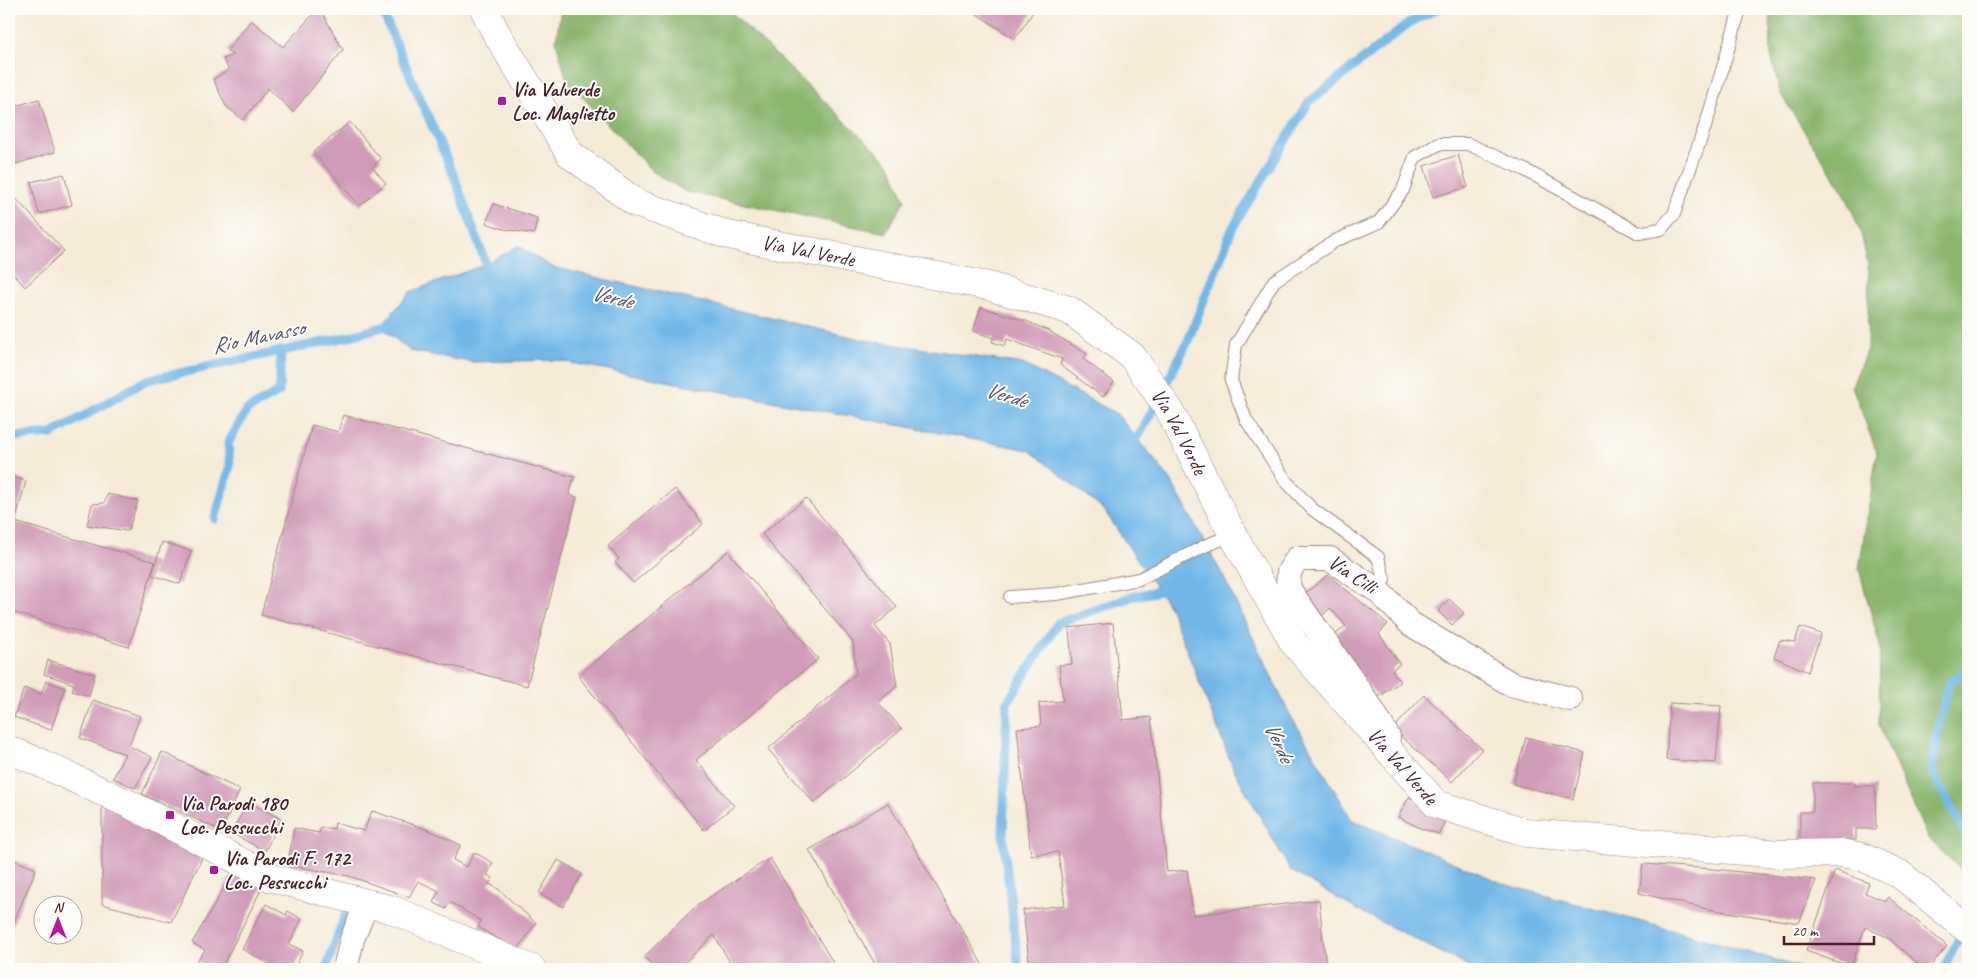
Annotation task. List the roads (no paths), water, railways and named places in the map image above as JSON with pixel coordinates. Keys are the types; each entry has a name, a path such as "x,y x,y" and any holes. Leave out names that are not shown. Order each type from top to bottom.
{"main road":[{"name":"Via Val Verde","path":"484,9 494,31 570,154 636,203 728,235 988,286 1069,310 1132,356 1170,411 1221,540 1294,643 1436,804 1528,833 1780,854 1841,853 1862,857 1900,874 1968,930"},
{"path":"9,750 131,805 272,878 393,910 532,969"}],"street":[{"name":"Via Cilli","path":"1411,775 1368,705 1288,588 1289,572 1297,559 1330,559 1378,591 1411,624 1511,684 1570,699"},
{"path":"345,969 352,939 367,903"}],"lane":[{"path":"1378,591 1384,579 1378,557 1312,509 1286,481 1246,420 1231,380 1236,345 1274,281 1335,241 1378,222 1402,190 1415,157 1439,144 1468,144 1525,170 1639,233 1661,229 1674,214 1678,204 1707,121 1740,9"},
{"path":"1010,597 1056,594 1139,579 1221,540"}],"water":[{"path":"518,246 552,267 865,340 1023,364 1117,414 1170,479 1223,576 1288,711 1352,820 1507,885 1737,948 1804,969 1474,969 1363,913 1291,871 1234,770 1170,608 1104,510 1029,450 556,360 471,362 410,351 381,327 410,292 486,264"}],"waterway":[{"name":"Verde","path":"381,9 454,176 486,264 495,271"},
{"path":"1131,448 1187,343 1232,229 1309,102 1409,23 1437,9"},
{"name":"Rio Mavasso","path":"9,437 52,434 147,380 347,337 393,324"},
{"path":"215,519 230,466 228,443 247,410 279,392 281,351"},
{"path":"1019,969 1003,837 1007,703 1058,623 1134,596 1170,589"},
{"path":"1968,669 1949,683 1937,732 1932,771 1968,839"},
{"path":"326,969 345,915"},
{"path":"1943,969 1963,931"}],"place":[{"name":"Via Valverde Loc. Maglietto","path":"502,101"},
{"name":"Via Parodi 180 Loc. Pessucchi","path":"170,815"},
{"name":"Via Parodi F. 172 Loc. Pessucchi","path":"214,870"}]}
